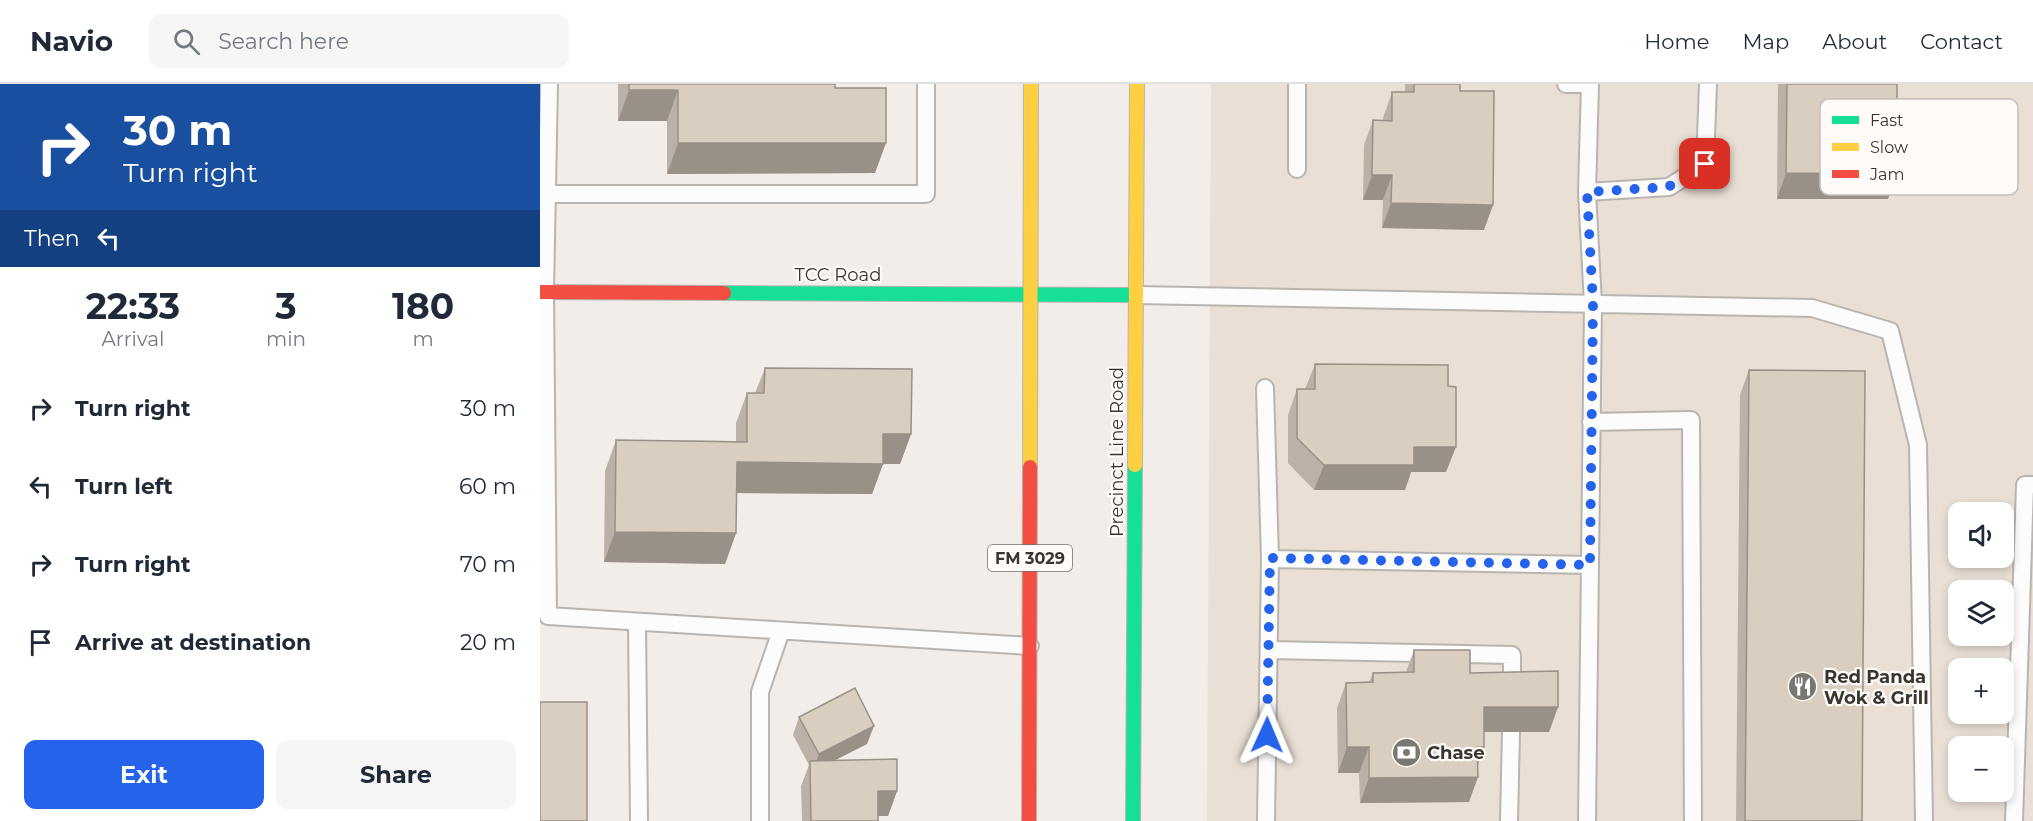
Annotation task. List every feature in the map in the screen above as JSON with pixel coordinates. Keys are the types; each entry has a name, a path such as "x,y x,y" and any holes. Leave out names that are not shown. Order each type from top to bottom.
{"main road":[{"name":"FM 3029","path":"1029,821 1031,84"},
{"name":"Precinct Line Road","path":"1133,821 1137,84"},
{"name":"TCC Road","path":"543,292 1136,295"}],"lane":[{"path":"549,84 543,292 548,616 1030,646"},
{"path":"547,194 926,194 926,84"},
{"path":"1297,84 1297,169"},
{"path":"1566,84 1590,84 1587,192 1593,303 1587,821"},
{"path":"1587,192 1668,187 1705,164 1708,84"},
{"path":"1136,295 1812,308 1890,330 1918,446 1924,821"},
{"path":"1265,388 1270,558 1266,821"},
{"path":"1591,422 1691,420 1693,821"},
{"path":"2014,821 2025,485 2033,485"},
{"path":"1270,558 1590,565"},
{"path":"637,623 639,821"},
{"path":"760,821 760,692 780,631"},
{"path":"1269,650 1512,655 1512,697"},
{"path":"1509,821 1511,732"}],"shaded area":[{"path":"1211,84 2033,84 2033,821 1207,821"}],"building":[{"path":"629,84 835,84 835,88 886,88 886,143 678,143 678,90 629,90"},
{"path":"1414,84 1460,84 1460,91 1494,91 1493,205 1391,203 1392,175 1372,175 1373,120 1392,121 1392,92 1414,92"},
{"path":"1787,84 1897,84 1897,99 1820,99 1820,173 1786,173"},
{"path":"1315,364 1448,365 1448,386 1456,387 1456,447 1414,447 1414,465 1324,465 1297,438 1297,389 1315,389"},
{"path":"765,368 912,369 911,434 883,434 883,464 737,462 736,533 615,532 616,440 747,442 747,393 764,393"},
{"path":"1749,370 1865,371 1862,821 1745,821"},
{"name":"Chase","path":"1414,650 1470,650 1470,673 1558,671 1558,707 1484,707 1484,747 1477,747 1478,777 1369,778 1369,747 1347,747 1346,683 1373,682 1373,673 1414,672"},
{"path":"855,688 874,726 819,754 799,717"},
{"path":"540,702 587,702 587,821 540,821"},
{"path":"897,759 897,791 878,791 878,821 811,821 810,761"}],"traffic: fast":[{"path":"724,293 1136,295"},
{"path":"1133,821 1135,465"}],"traffic: slow":[{"path":"1030,467 1031,84"},
{"path":"1135,465 1137,84"}],"traffic: jam":[{"path":"540,292 724,293"},
{"path":"1029,821 1030,467"}],"place":[{"name":"Red Panda Wok & Grill","path":"1803,687"},
{"name":"Chase","path":"1406,753"}],"route":[{"path":"1267,735 1270,558 1590,565 1593,303 1587,192 1668,187 1705,164"}]}
